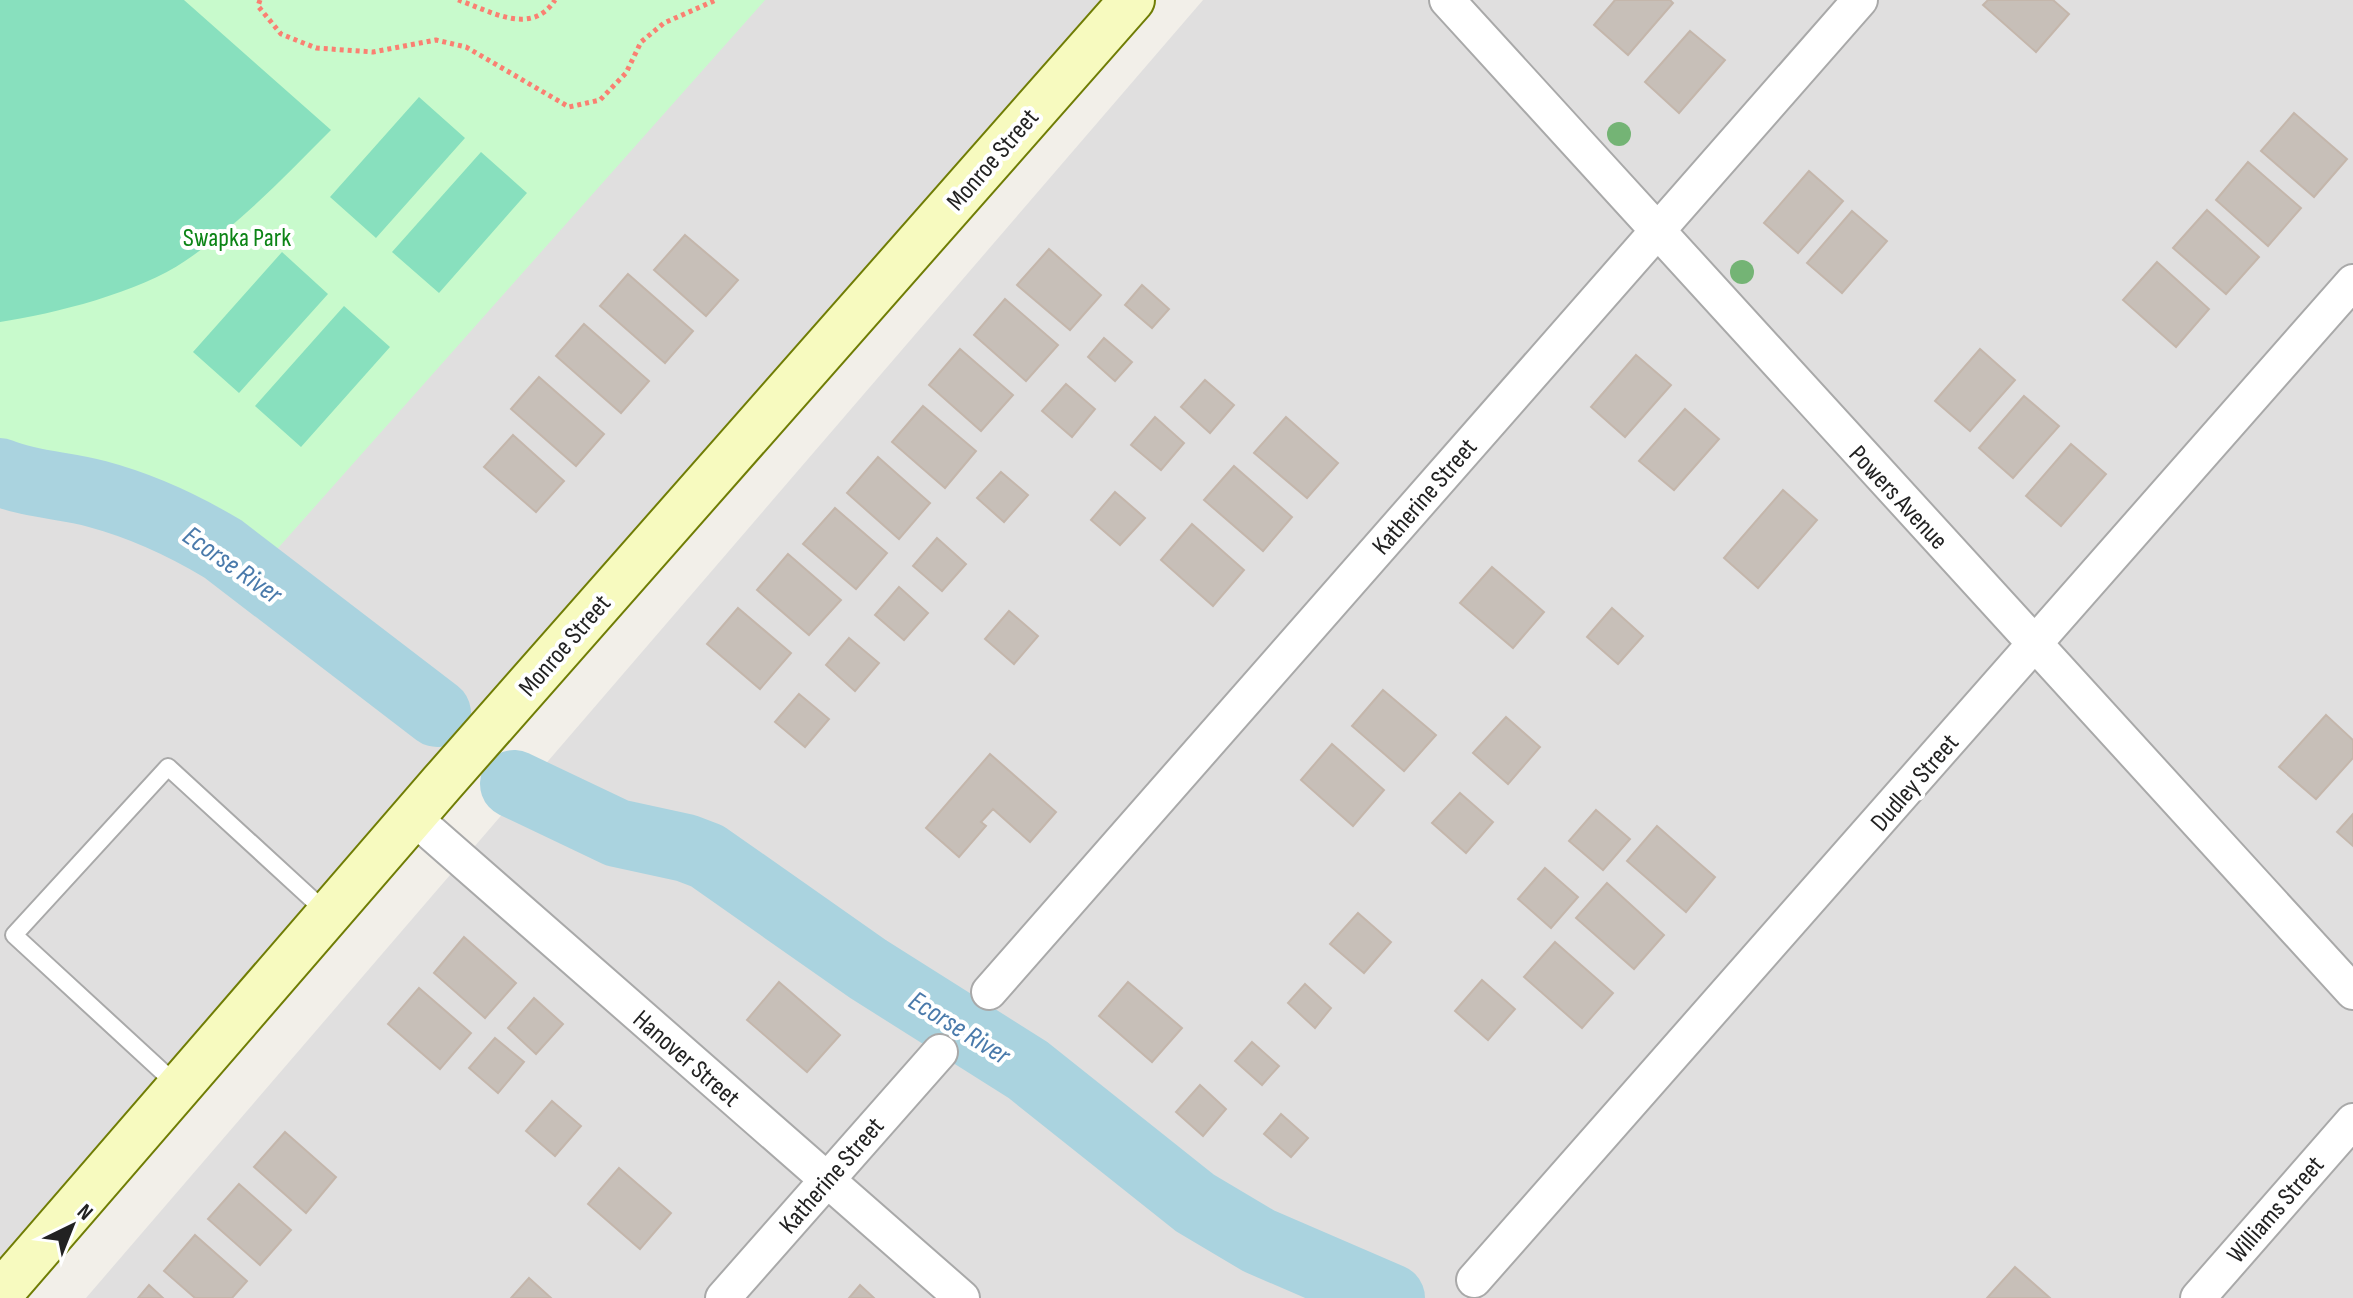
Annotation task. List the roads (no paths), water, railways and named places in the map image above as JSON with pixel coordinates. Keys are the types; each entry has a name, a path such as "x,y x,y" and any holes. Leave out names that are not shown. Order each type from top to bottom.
{"street":[{"name":"Monroe Street","path":"0,1294 442,783 1132,0"},
{"name":"Powers Avenue","path":"1447,0 2353,992"},
{"name":"Katherine Street","path":"989,992 1860,0"},
{"name":"Dudley Street","path":"1474,1280 2353,282"},
{"name":"Hanover Street","path":"413,817 962,1298"},
{"name":"Katherine Street","path":"723,1298 940,1052"},
{"name":"Williams Street","path":"2198,1298 2353,1121"}],"lane":[{"path":"179,1087 14,935 168,767 329,914"}],"waterway":[{"name":"Ecorse River","path":"0,472 130,504 208,540 437,713"},
{"name":"Ecorse River","path":"514,784 617,833 686,848 707,856 868,969 1028,1070 1195,1203 1259,1241 1391,1298"}],"park label":[{"name":"Swapka Park","path":"237,237"}]}
